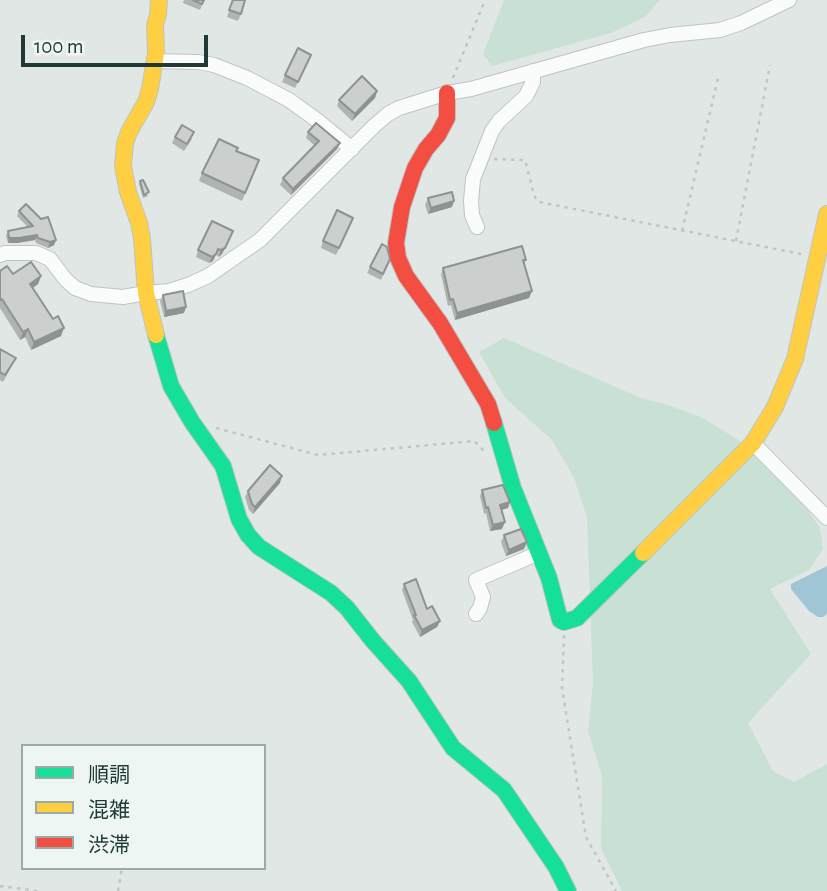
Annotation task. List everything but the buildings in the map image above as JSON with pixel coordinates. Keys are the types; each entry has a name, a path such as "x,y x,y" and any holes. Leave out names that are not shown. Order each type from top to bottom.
{"street":[{"path":"159,0 155,25 155,61 146,102 125,143 123,166 142,238 146,293 151,316 171,386 223,466 239,519 247,535 259,547 331,593 347,608 409,681 453,748 505,790 556,867 568,891"},
{"path":"0,255 36,253 50,259 66,281 91,294 122,297 188,285 231,262 270,231 388,114 399,108 644,40 670,34 720,30 789,0"},
{"path":"155,61 198,62 214,65 247,78 289,100 352,149"},
{"path":"477,227 472,215 473,179 492,131 530,91 533,71"},
{"path":"447,93 447,118 415,168 401,207 396,243 398,258 406,276 440,323 488,404 513,488 549,578 560,620 564,622 577,618 752,443 775,407 795,359 827,214"},
{"path":"752,443 827,518"},
{"path":"476,614 483,597 476,580 539,553"}],"path":[{"path":"447,93 485,0"},
{"path":"736,241 771,65"},
{"path":"682,231 719,74"},
{"path":"482,159 525,160 537,201 818,258"},
{"path":"216,428 318,455 474,442 490,455 503,454"},
{"path":"564,622 562,688 586,837 616,891"},
{"path":"118,891 122,870"},
{"path":"0,886 38,891"}],"green space":[{"path":"504,0 660,0 645,17 611,33 492,66 483,54"},
{"path":"504,338 641,398 701,417 737,439 783,473 820,528 823,549 809,570 770,589 811,654 748,723 773,771 794,782 827,764 827,891 622,891 601,848 602,776 588,731 593,684 587,517 574,478 552,440 505,398 479,352"}],"water":[{"path":"827,566 827,614 818,617 809,611 791,589 791,584"}],"traffic: fast":[{"path":"156,335 171,386 223,466 239,519 248,535 259,547 331,593 347,608 409,681 453,748 504,790 556,867 568,891"},
{"path":"494,423 513,488 549,578 560,620 564,622 577,618 643,553"}],"traffic: slow":[{"path":"156,335 146,293 142,238 123,166 125,143 150,89 156,53 155,25 159,0"},
{"path":"643,553 753,443 775,407 795,359 827,214"}],"traffic: jam":[{"path":"447,93 447,118 415,168 402,207 396,243 398,258 406,276 440,323 488,404 494,423"}]}
